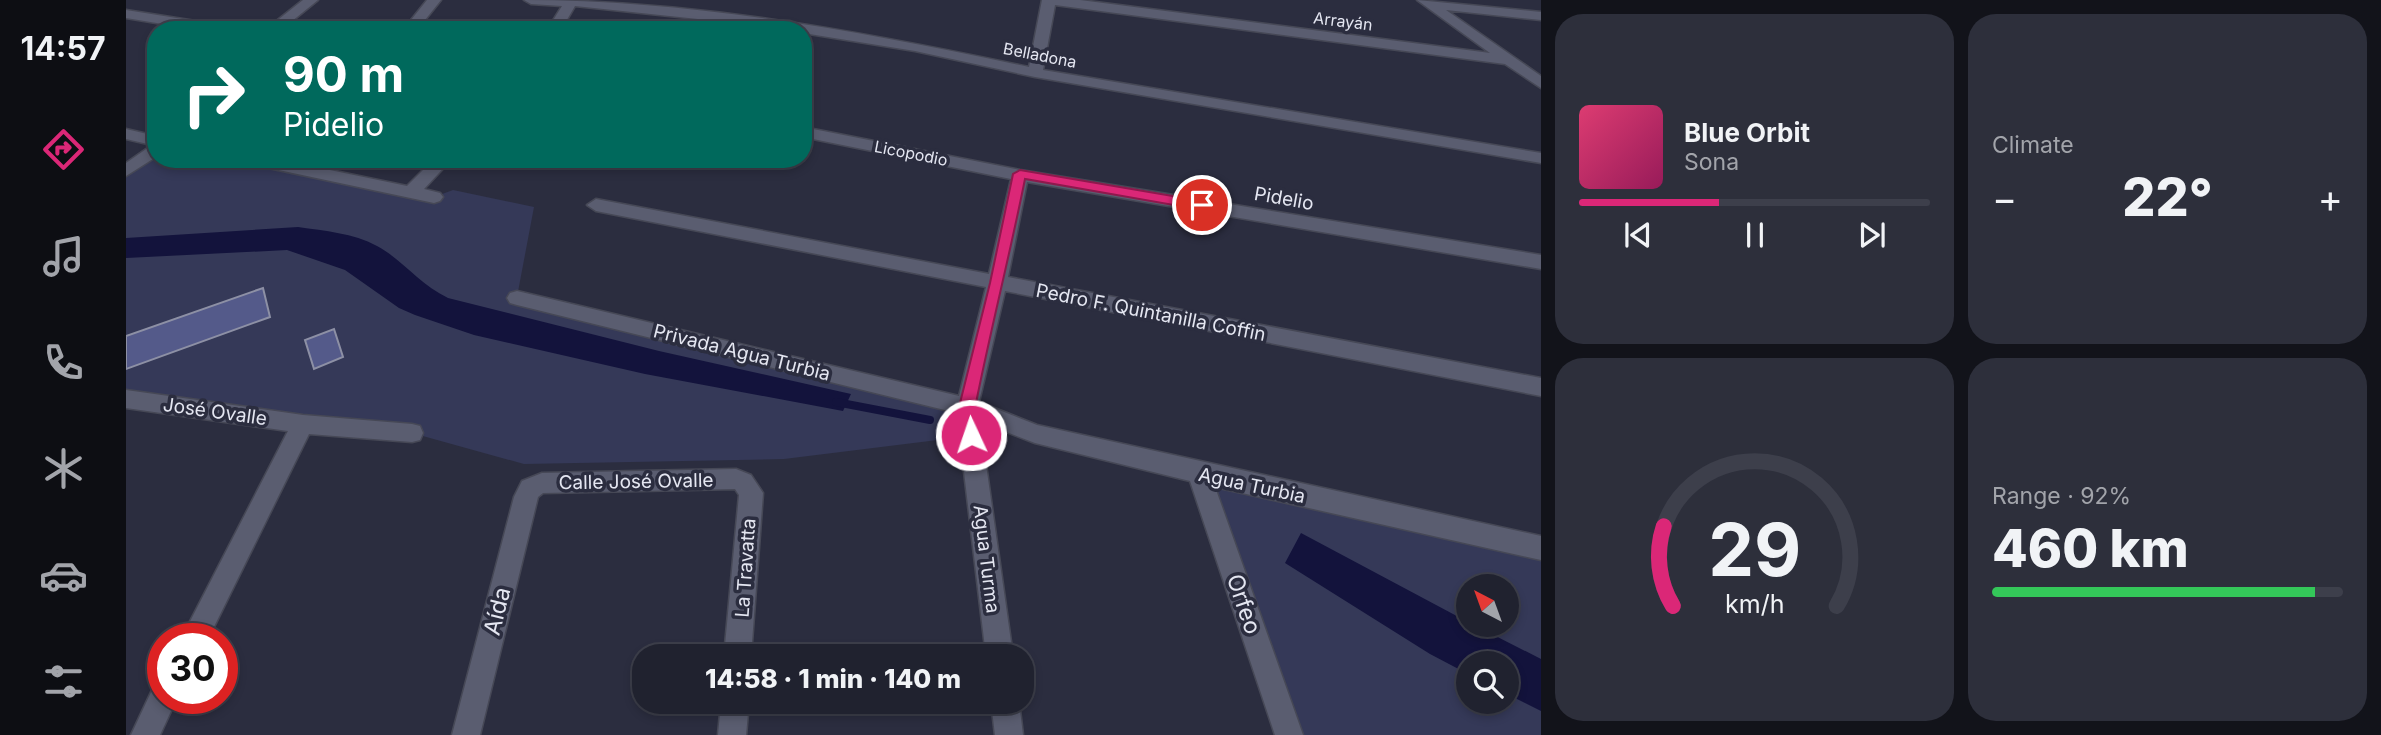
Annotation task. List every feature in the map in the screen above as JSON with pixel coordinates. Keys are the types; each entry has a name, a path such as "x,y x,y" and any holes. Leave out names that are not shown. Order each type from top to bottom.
{"street":[{"path":"284,21 311,0"},
{"path":"417,21 434,0"},
{"name":"Belladona","path":"531,0 572,1 731,21"},
{"path":"1035,73 1049,0"},
{"name":"Arrayán","path":"1049,0 1507,60"},
{"path":"560,21 572,1"},
{"path":"1427,2 1541,82"},
{"path":"1427,2 1541,16"},
{"path":"126,14 170,21"},
{"name":"Belladona","path":"812,32 915,47 1035,73 1541,158"},
{"path":"126,134 147,139"},
{"name":"Licopodio","path":"812,134 1020,174"},
{"path":"126,171 147,156"},
{"path":"296,168 434,197"},
{"path":"412,191 435,168"},
{"name":"Pidelio","path":"1020,174 1541,262"},
{"name":"Agua Turma","path":"997,644 967,407 998,283 1020,174"},
{"name":"Pedro F. Quintanilla Coffin","path":"596,205 1541,387"},
{"name":"Privada Agua Turbia","path":"517,298 967,407"},
{"name":"José Ovalle","path":"126,399 303,424 412,433"},
{"name":"Agua Turbia","path":"967,407 1035,434 1541,548"},
{"path":"202,623 303,424"},
{"name":"Orfeo","path":"1199,473 1289,735"},
{"name":"Calle José Ovalle","path":"530,488 542,483 736,479 743,482"},
{"name":"La Travatta","path":"739,644 751,493 743,482"},
{"name":"Aída","path":"466,735 530,488"},
{"path":"145,735 155,714"},
{"path":"732,735 734,714"},
{"path":"1006,714 1009,735"}],"shaded area":[{"path":"147,157 147,168 291,168 434,197 453,190 534,207 517,297 967,407 962,437 784,459 524,464 412,433 126,399 126,172"},
{"path":"298,227 339,233 377,246 428,286 448,298 659,351 851,394 843,411 645,374 474,335 399,308 345,270 287,250 126,258 126,238"},
{"path":"1199,473 1541,548 1541,735 1289,735"},
{"path":"1301,533 1456,616 1456,637 1498,637 1541,659 1541,711 1519,700 1519,651 1456,651 1456,668 1285,563"}],"building":[{"path":"263,288 270,317 126,369 126,336"},
{"path":"334,329 343,357 314,369 305,340"}],"waterway":[{"path":"836,402 930,420"}],"route":[{"path":"971,435 967,407 998,283 1020,174 1202,205"}]}
